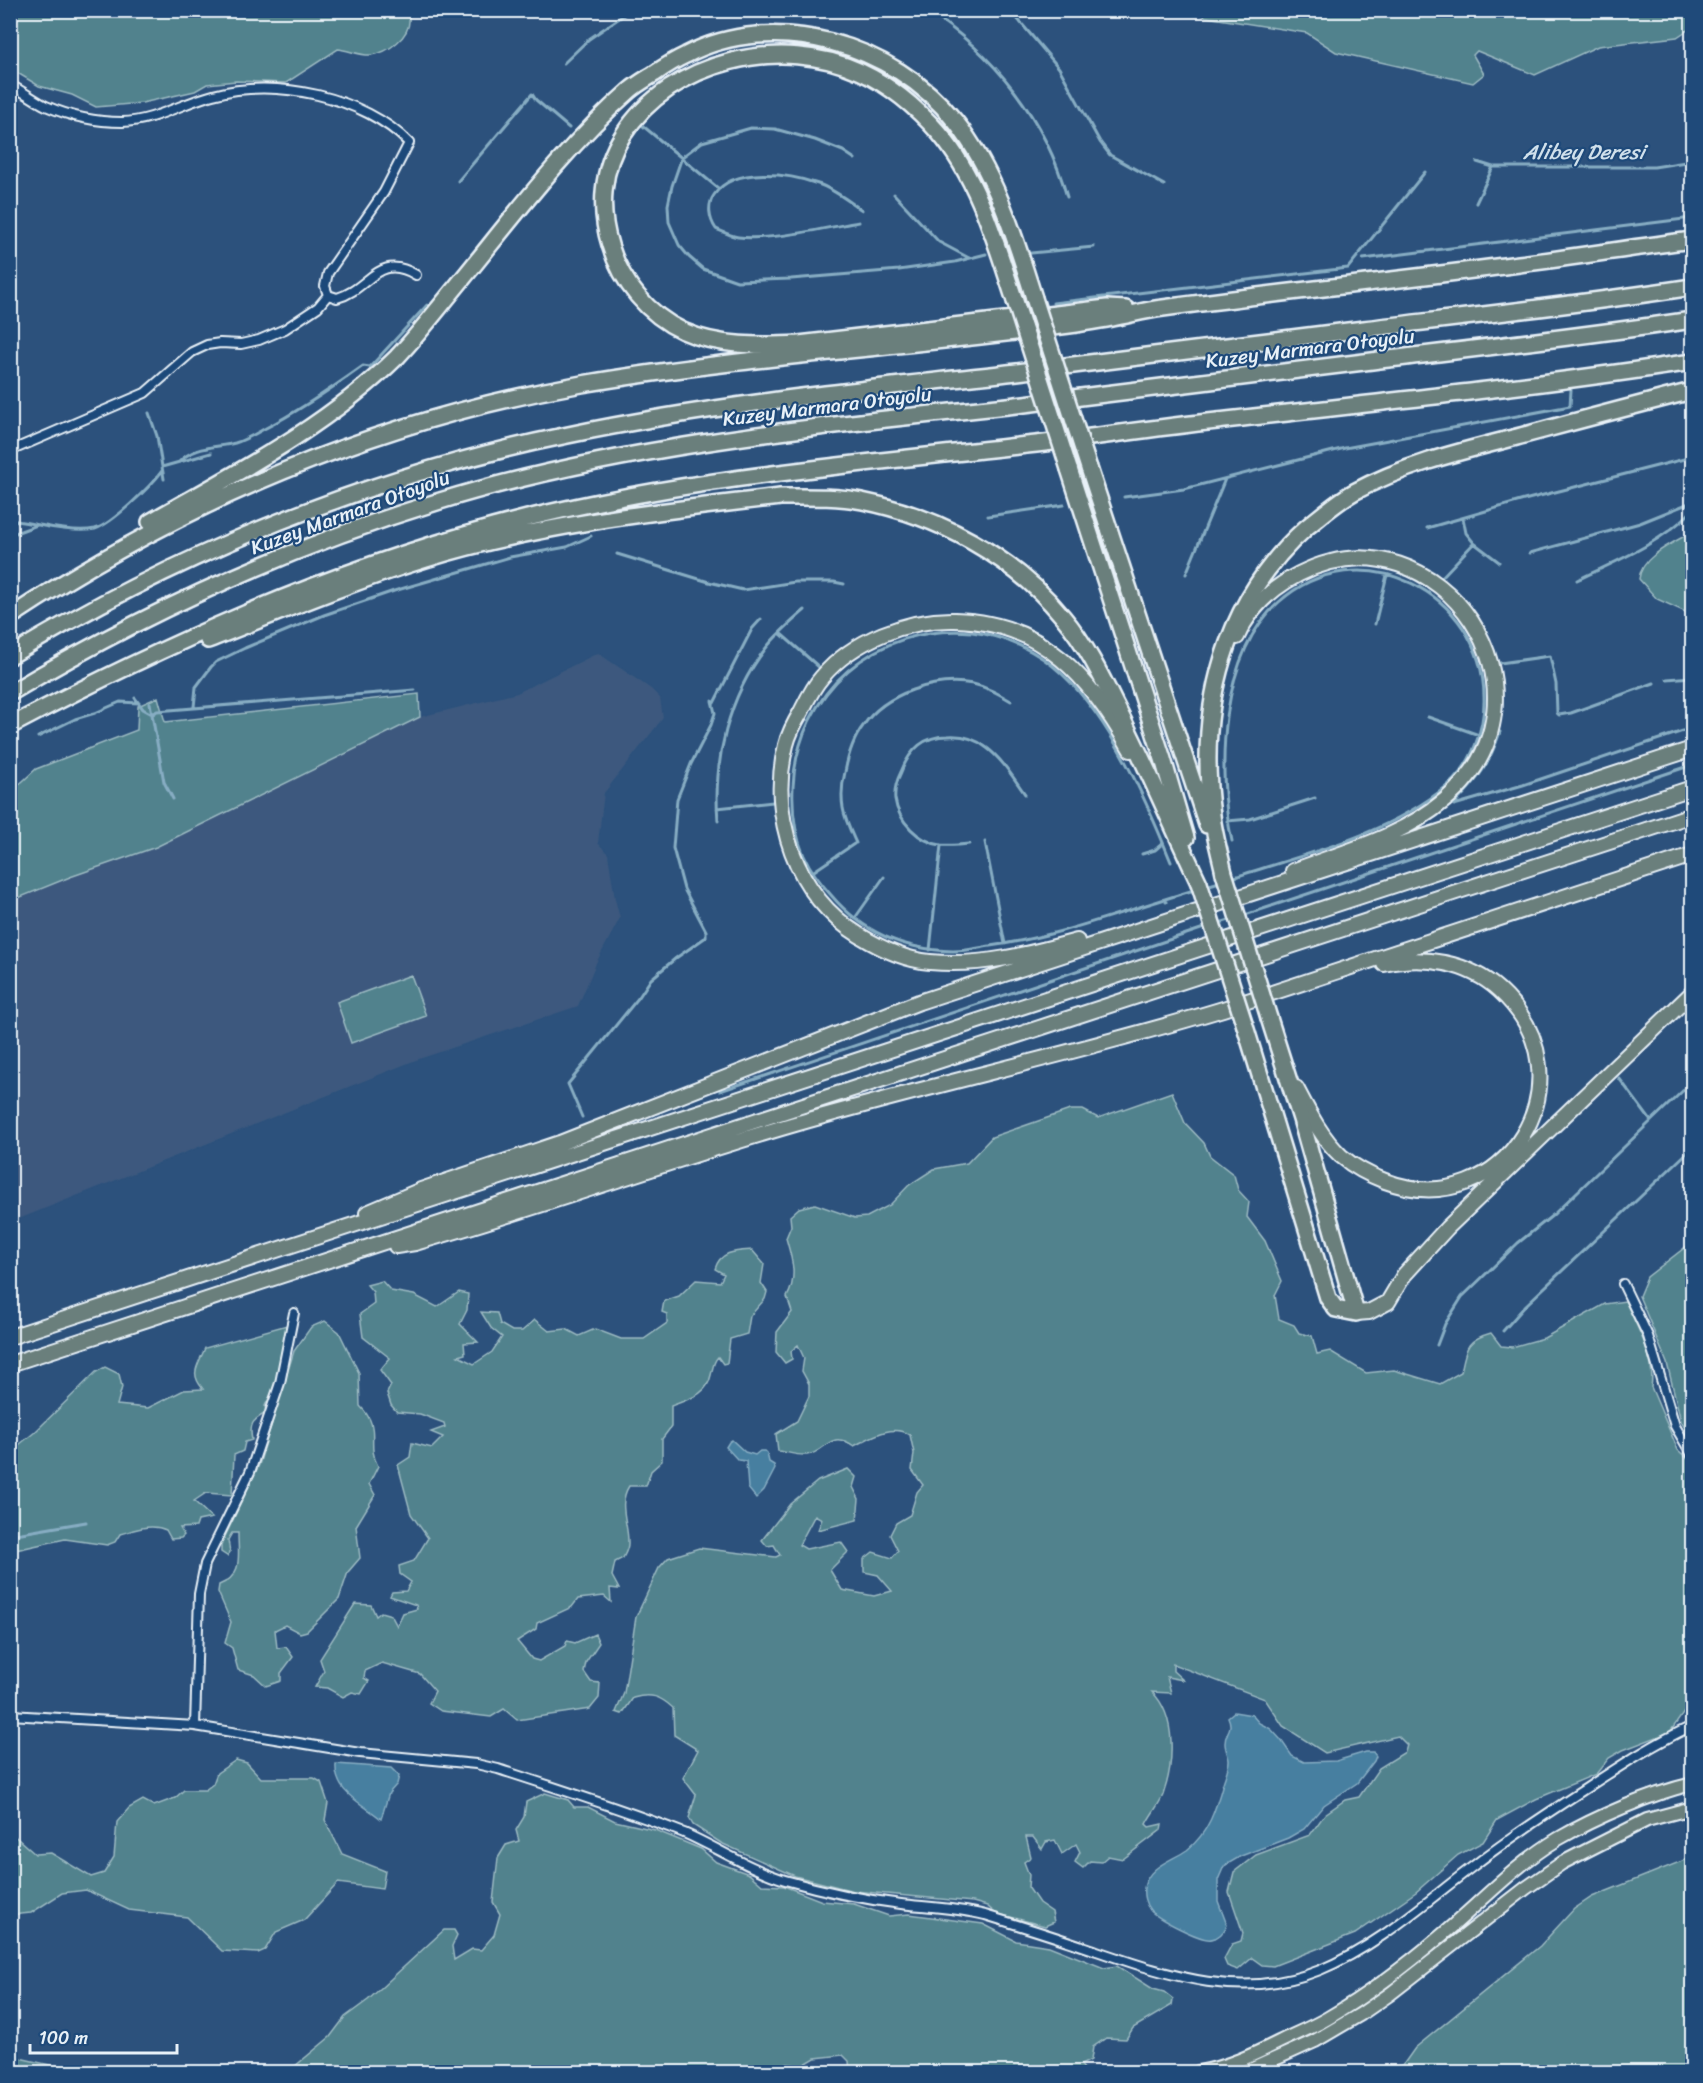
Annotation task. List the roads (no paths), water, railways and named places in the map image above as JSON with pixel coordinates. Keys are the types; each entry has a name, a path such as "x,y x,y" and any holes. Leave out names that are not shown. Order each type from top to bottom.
{"highway":[{"path":"10,610 117,542 293,439 353,396 398,356 547,177 604,114 632,88 661,69 687,54 719,43 752,36 772,35 813,38 850,47 880,60 913,80 956,121 997,193 1009,224 1200,807 1224,873 1307,1140 1356,1313"},
{"path":"1156,309 1107,308 799,344 752,346 709,339 685,332 666,322 644,303 620,272 612,254 603,210 606,175 614,150 643,108 682,80 714,66 745,58 775,55 832,62 860,72 893,90 939,133 953,153 986,217 1015,301 1069,470 1163,759 1199,883 1328,1298 1336,1310 1369,1312 1388,1302 1404,1275 1434,1241 1692,993"},
{"path":"10,617 110,555 218,500 327,454 462,411 544,392 710,366 1082,324 1156,309 1526,264 1692,240"},
{"name":"Kuzey Marmara Otoyolu","path":"10,656 112,598 180,565 312,509 442,467 564,435 767,401 1297,338 1692,287"},
{"name":"Kuzey Marmara Otoyolu","path":"10,693 144,618 210,587 323,540 444,500 594,462 691,445 828,426 1104,394 1692,320"},
{"path":"10,726 125,668 261,607 385,560 501,525 638,494 751,477 1106,436 1692,362"},
{"path":"1224,873 1213,821 1210,793 1210,742 1215,683 1232,629 1263,574 1288,544 1353,492 1401,470 1447,455 1692,391"},
{"path":"125,668 186,648 344,586 427,559 494,541 620,518 780,497 817,497 860,501 906,512 945,528 983,548 1036,588 1064,617 1088,652 1140,753 1199,883"},
{"path":"1213,708 1232,649 1248,616 1281,584 1312,567 1334,561 1366,559 1392,563 1416,572 1437,585 1454,598 1474,624 1485,645 1491,664 1496,695 1490,735 1470,774 1453,793 1417,821 1382,839 1293,871 1253,894"},
{"path":"1144,929 1118,930 1028,954 967,963 928,962 904,956 874,944 846,927 829,911 807,883 796,863 782,811 781,788 784,755 794,723 810,694 823,676 844,657 886,632 909,625 938,619 967,620 993,624 1033,640 1059,656 1078,674 1116,724 1163,808"},
{"path":"337,1230 364,1215 421,1190 560,1143 919,1002 1692,749"},
{"path":"10,1337 1692,788"},
{"path":"10,1364 1692,815"},
{"path":"359,1251 415,1243 789,1126 1162,1028 1298,986 1692,855"},
{"path":"1284,1065 1314,1122 1342,1157 1372,1176 1396,1185 1420,1189 1439,1189 1473,1180 1499,1163 1521,1139 1531,1122 1538,1094 1539,1065 1529,1027 1514,1004 1504,994 1484,978 1471,972 1442,962 1398,961 1380,964 1331,980 1298,986"}],"main road":[{"path":"1199,2073 1251,2056 1347,2006 1383,1982 1508,1876 1557,1840 1601,1817 1692,1784"},
{"path":"1246,2073 1315,2042 1361,2014 1562,1863 1647,1820 1692,1808"}],"street":[{"path":"10,85 44,105 61,111 77,116 118,122 147,118 214,94 257,89 313,93 347,104 392,126 409,143 384,192 328,273 325,286 328,295"},
{"path":"328,295 337,298 342,296 388,267 404,268 416,275"},
{"path":"10,451 145,393 192,352 207,345 241,344 259,340 285,329 318,307 328,295"},
{"path":"1623,1284 1648,1336 1675,1426 1692,1455"},
{"path":"195,1726 199,1594 205,1564 250,1472 280,1383 294,1313"},
{"path":"10,1715 195,1726 360,1753 427,1758 487,1766 655,1822 781,1879 846,1895 974,1912 1149,1968 1208,1983 1233,1985 1276,1983 1296,1979 1347,1958 1379,1939 1418,1911 1518,1833 1615,1769 1692,1726"}],"waterway":[{"path":"564,63 589,39 631,10"},
{"path":"926,10 974,47 1014,91 1046,141 1067,197"},
{"path":"1010,10 1059,68 1100,142 1110,155 1164,185"},
{"path":"458,181 532,94 569,128"},
{"path":"643,126 719,189"},
{"path":"855,159 843,151 815,140 775,129 751,128 702,142 682,157 668,205 669,222 679,245 689,257 703,269 737,281 899,270 955,262 986,254"},
{"name":"Alibey Deresi","path":"1477,162 1493,167 1654,167 1692,161"},
{"path":"1476,203 1493,167"},
{"path":"1053,303 1348,268 1425,172"},
{"path":"859,222 782,236 738,237 716,229 710,216 710,208 714,195 723,186 735,179 763,174 793,177 824,186 862,210"},
{"path":"894,194 939,242 969,258"},
{"path":"1363,259 1692,218"},
{"path":"1031,253 1094,247"},
{"path":"179,462 198,450 235,443 250,437 302,407 363,366 370,367 427,305"},
{"path":"1124,497 1184,489 1345,448 1570,406 1571,390"},
{"path":"149,413 157,436 164,479"},
{"path":"162,467 211,453"},
{"path":"1427,528 1524,500 1692,457"},
{"path":"10,520 64,529 95,529 121,512 162,471"},
{"path":"1186,574 1225,479"},
{"path":"1530,553 1640,523 1692,502"},
{"path":"988,516 1064,505"},
{"path":"1577,580 1653,542 1692,511"},
{"path":"1463,518 1466,533 1474,543 1499,562"},
{"path":"10,535 37,525"},
{"path":"194,707 196,687 211,667 216,662 245,648 324,615 394,591 510,557 567,547 591,536"},
{"path":"1441,578 1474,543"},
{"path":"617,554 743,590 795,582 844,584"},
{"path":"1232,841 1224,781 1227,714 1234,682 1245,651 1259,624 1279,602 1311,581 1345,572 1379,573 1411,583 1440,602 1463,628 1478,660 1484,697 1479,733 1463,768 1447,786 1423,803 1371,831 1316,852 1232,878"},
{"path":"1375,624 1387,575"},
{"path":"718,821 717,798 721,753 733,708 742,687 766,648 805,610"},
{"path":"714,703 752,629 761,619"},
{"path":"1165,899 1056,932 967,950 935,950 901,943 857,920 827,891 809,866 796,831 793,804 798,753 809,721 826,694 848,670 874,652 904,639 937,632 972,632 997,637 1032,652 1053,666 1097,714 1126,762 1171,862"},
{"path":"780,633 820,668"},
{"path":"1500,663 1550,656 1559,715 1571,713 1654,683"},
{"path":"1667,679 1692,677"},
{"path":"856,843 844,812 843,786 854,742 859,731 873,714 898,696 912,690 943,683 959,682 978,685 1011,701"},
{"path":"153,714 157,711 415,690"},
{"path":"135,698 143,709 152,714"},
{"path":"582,1117 568,1084 651,979 706,937 706,931 684,889 673,848 677,799 691,764 711,725 715,713 712,701"},
{"path":"38,737 75,719 120,702 139,703"},
{"path":"150,703 164,782 173,799"},
{"path":"1428,717 1479,735"},
{"path":"1454,805 1523,785 1692,728"},
{"path":"1455,803 1482,771 1500,732"},
{"path":"969,844 941,845 925,840 911,829 900,815 895,799 896,785 909,757 919,745 939,737 958,736 974,740 998,758 1025,794"},
{"path":"1242,916 1692,765"},
{"path":"1227,821 1250,819 1315,798"},
{"path":"717,808 773,802"},
{"path":"985,842 1005,944"},
{"path":"1142,854 1155,850 1163,843"},
{"path":"814,871 854,844"},
{"path":"930,950 941,845"},
{"path":"855,918 884,877"},
{"path":"1206,886 1223,881"},
{"path":"1166,902 1165,899 1197,889"},
{"path":"1216,924 1233,919"},
{"path":"720,1091 1207,927"},
{"path":"1619,1078 1651,1121"},
{"path":"1437,1345 1445,1324 1462,1297 1518,1243 1553,1215 1692,1082"},
{"path":"1503,1331 1526,1305 1692,1148"},
{"path":"10,1535 86,1522"}]}
